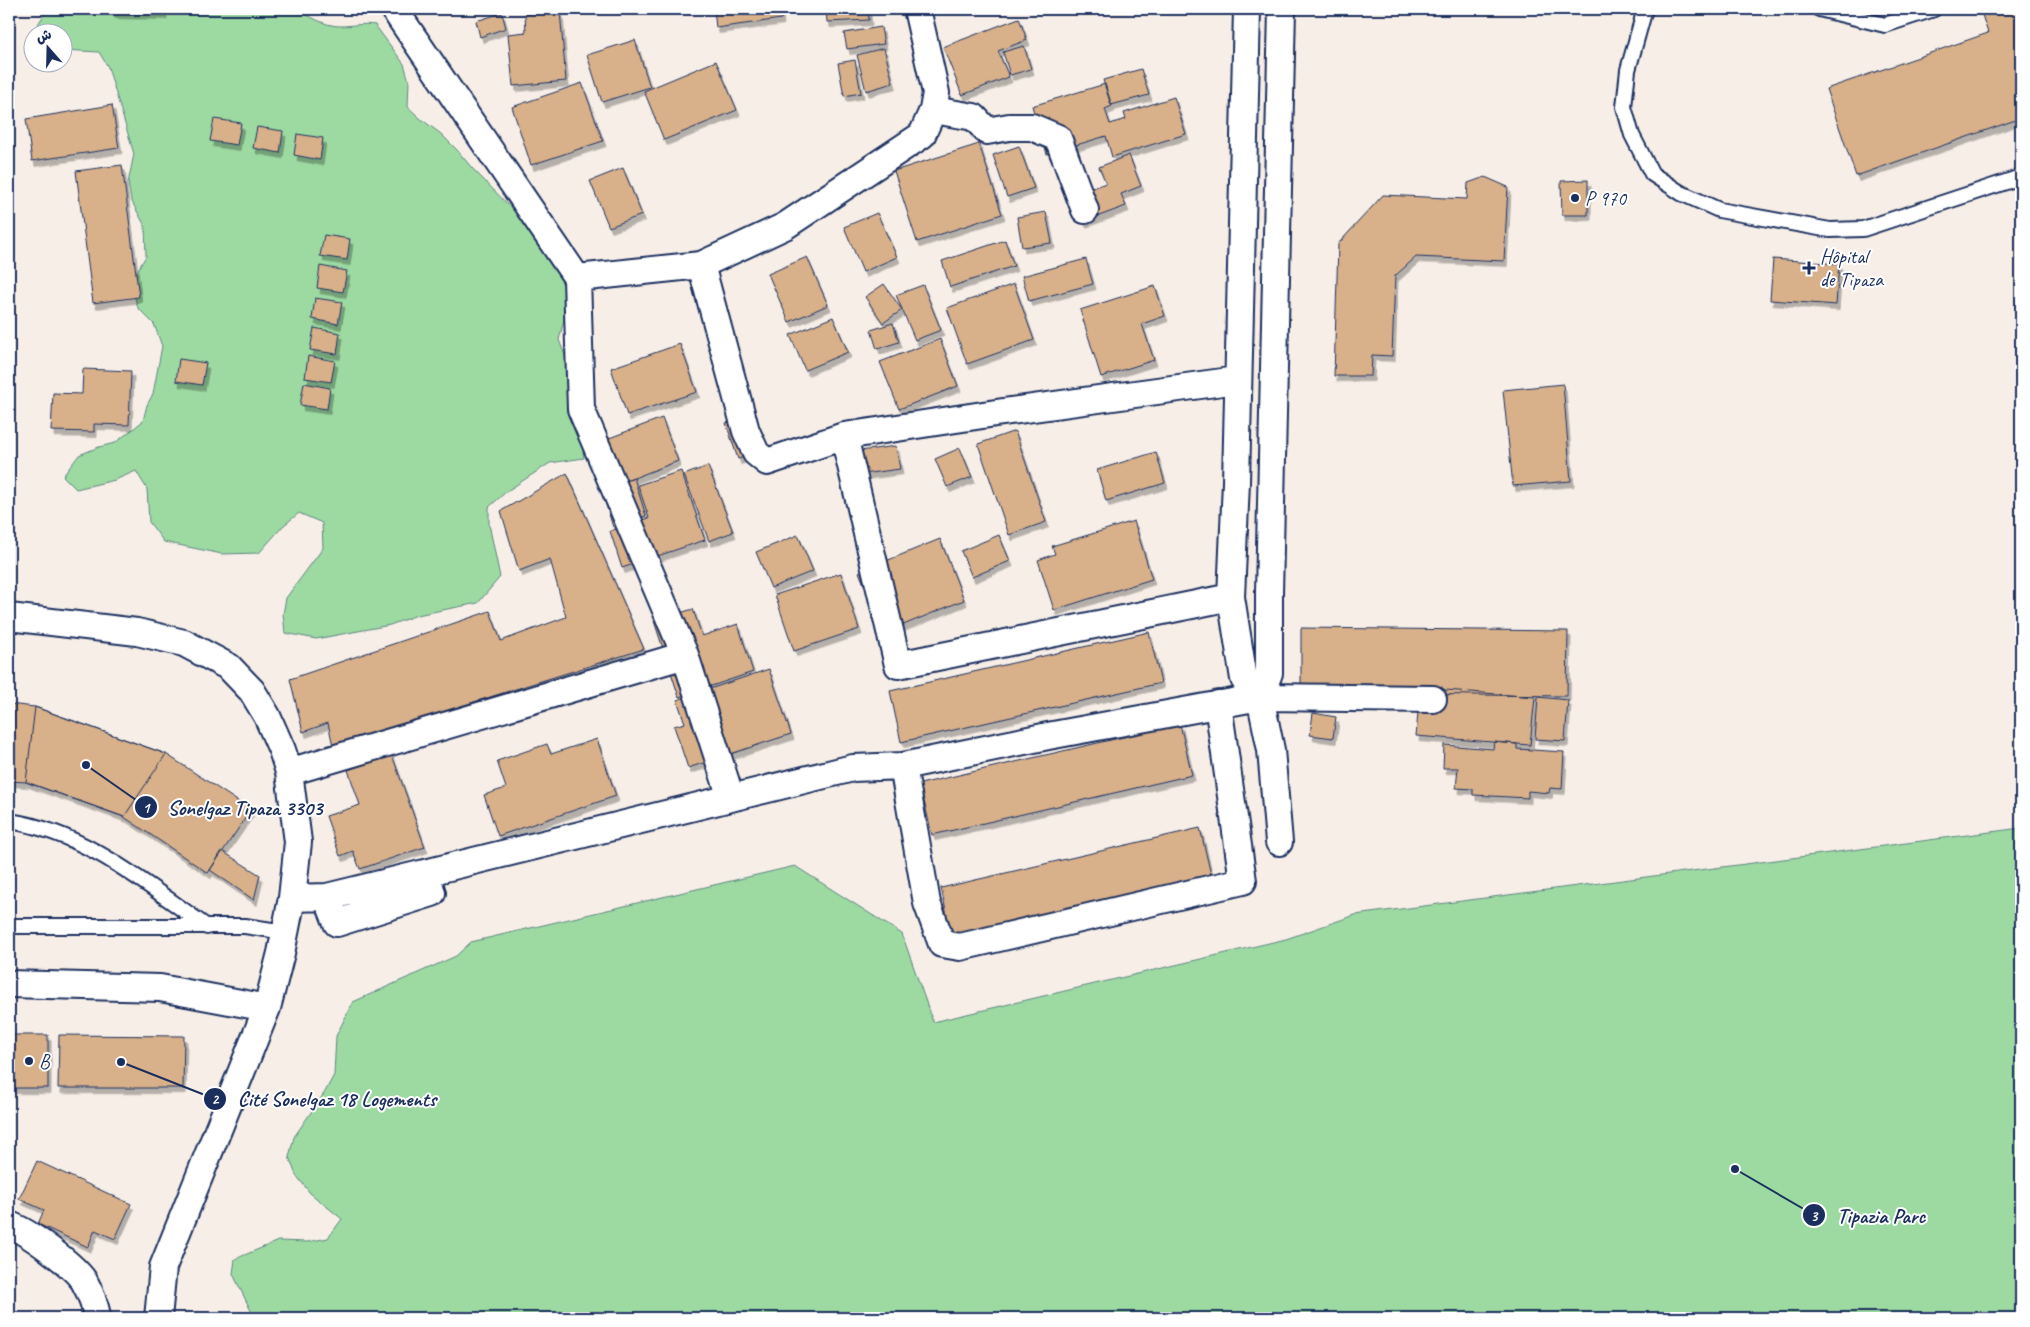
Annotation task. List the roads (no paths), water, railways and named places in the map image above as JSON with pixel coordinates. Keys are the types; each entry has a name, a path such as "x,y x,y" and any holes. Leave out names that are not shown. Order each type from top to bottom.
{"street":[{"path":"394,9 577,278 582,409 686,655 732,798"},
{"path":"577,278 701,265 785,226 922,136 933,110 936,93 917,9"},
{"path":"1247,9 1236,482 1231,597 1244,679 1260,697 1271,750 1279,842"},
{"path":"1260,697 1269,673 1269,583 1282,9"},
{"path":"933,110 974,117 987,130 1009,127 1032,127 1058,138 1085,210"},
{"path":"701,265 746,431 756,453 767,462 844,436 1237,380"},
{"path":"844,436 898,665 1231,597"},
{"path":"9,617 137,632 184,644 228,666 252,691 267,716 282,750 289,772 298,842 292,898 267,1008 163,1267 158,1318"},
{"path":"289,772 686,655"},
{"path":"292,898 327,897 853,768 903,766 1218,704 1260,697 1432,700"},
{"path":"903,766 927,903 942,944 960,947 1243,881 1218,704"},
{"path":"9,984 160,988 267,1008"},
{"path":"9,1225 52,1250 83,1280 96,1310 97,1318"}],"lane":[{"path":"1645,9 1628,70 1624,107 1632,135 1652,174 1681,193 1719,210 1830,230 1863,229 2021,177"},
{"path":"1819,9 1885,25 1934,9"},
{"path":"9,820 56,833 104,855 207,926"},
{"path":"9,926 245,926 285,932"}],"place":[{"name":"P 970","path":"1575,198"},
{"name":"Hôpital de Tipaza","path":"1809,268"},
{"name":"Sonelgaz Tipaza 3303","path":"86,765"},
{"name":"B","path":"29,1061"},
{"name":"Cité Sonelgaz 18 Logements","path":"121,1062"},
{"name":"Tipazia Parc","path":"1735,1169"}]}
